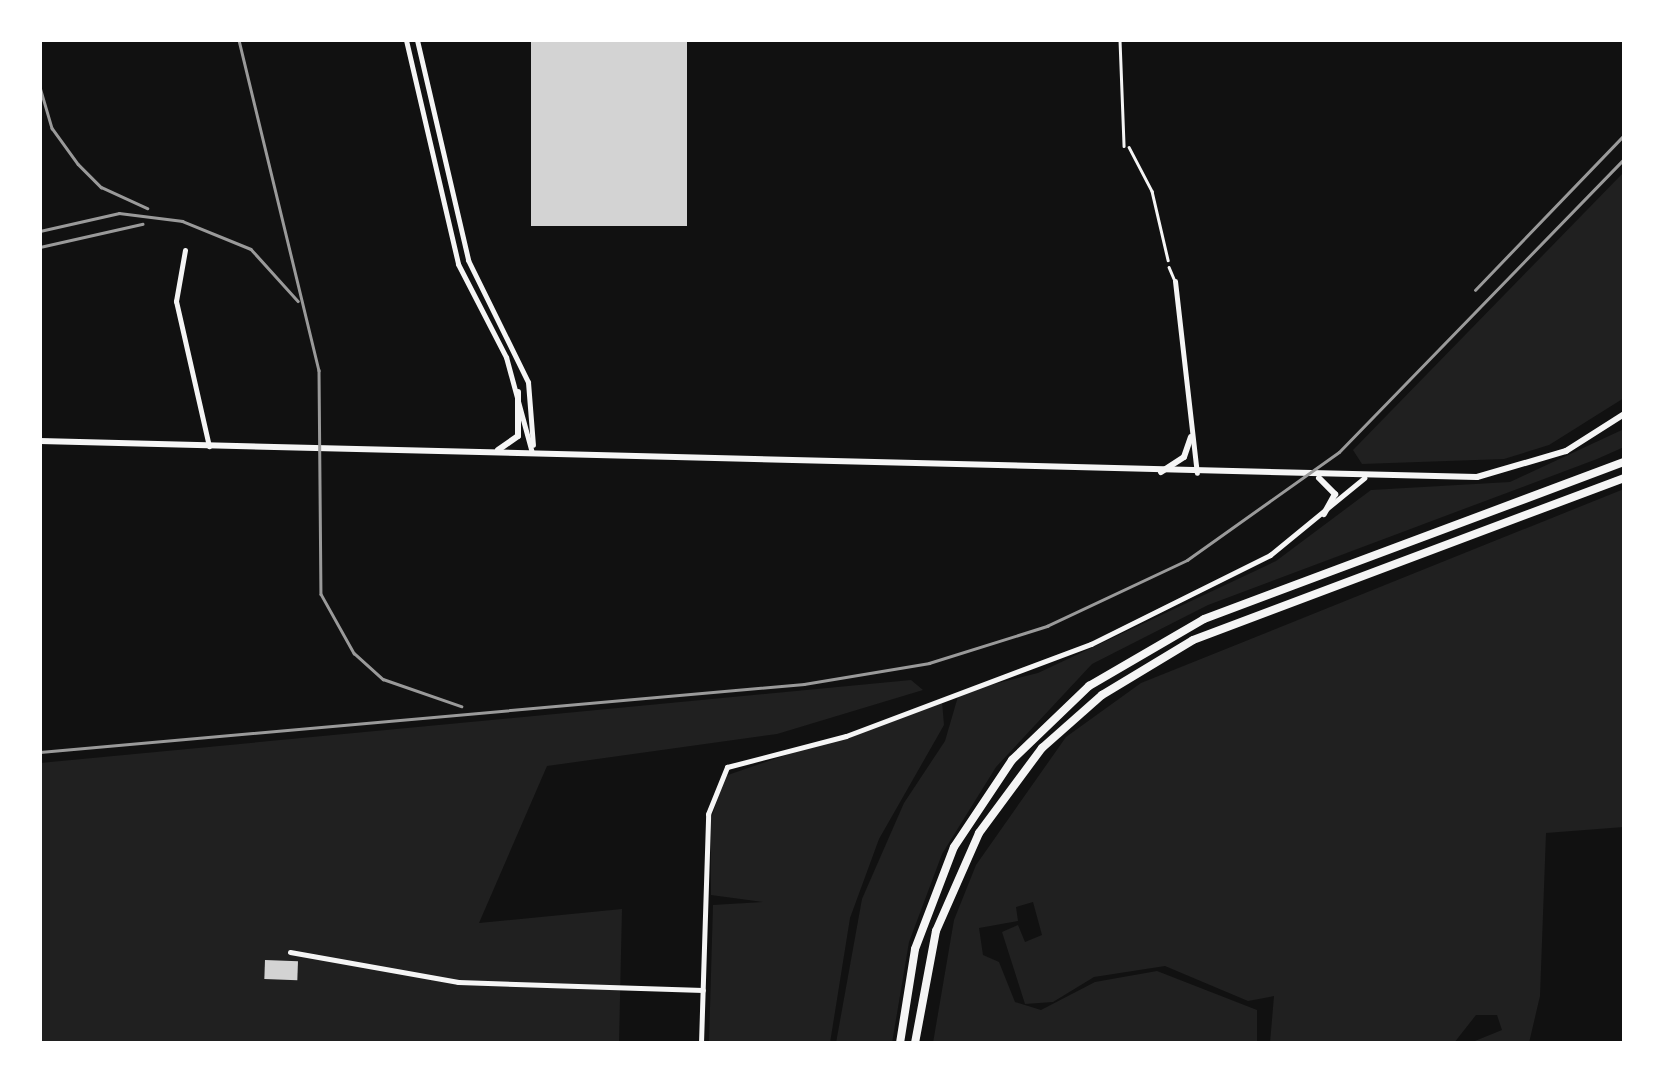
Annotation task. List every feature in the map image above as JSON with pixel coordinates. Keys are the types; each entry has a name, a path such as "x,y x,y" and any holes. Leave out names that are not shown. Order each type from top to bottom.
{"highway":[{"path":"900,1043 915,949 954,848 1012,760 1088,686 1204,620 1624,462"},
{"path":"915,1043 936,931 972,845 1025,768 1102,695 1205,635 1624,478"}],"street":[{"path":"406,40 466,286 518,392 532,454"},
{"path":"417,40 476,281 528,382 532,454"},
{"path":"185,250 176,301 209,446"},
{"path":"1175,282 1197,474"},
{"path":"494,452 518,436 518,392"},
{"path":"40,441 1197,474 1477,477 1529,466 1624,414"},
{"path":"1160,472 1184,457 1191,437"},
{"path":"1318,477 1335,494 1324,514"},
{"path":"702,1043 710,796 727,767 846,736 1091,644 1252,565 1324,514 1364,478"},
{"path":"290,952 458,982 702,990"}],"lane":[{"path":"1120,40 1124,146"},
{"path":"1169,267 1175,282"},
{"path":"466,286 476,281"}],"path":[{"path":"1124,146 1142,163 1169,267"}],"shaded area":[{"path":"1624,172 1624,398 1549,445 1504,459 1362,464 1353,450"},
{"path":"1624,429 1624,447 1597,459 1208,605 1092,664 996,767 942,854 909,942 892,1043 836,1043 862,899 904,803 945,741 959,693 1038,673 1276,561 1371,490 1510,482"},
{"path":"1624,489 1624,827 1546,833 1540,996 1529,1043 1470,1043 1502,1030 1497,1015 1476,1015 1454,1043 1270,1043 1274,996 1248,1001 1165,966 1094,977 1053,1002 1025,1004 1002,932 1018,925 1025,942 1042,935 1033,902 1016,907 1018,921 979,928 983,955 999,962 1015,1002 1041,1010 1095,982 1157,971 1257,1010 1257,1043 933,1043 954,920 976,865 1066,737 1141,683"},
{"path":"911,680 923,690 777,734 547,766 479,923 622,909 619,1043 40,1043 40,763"},
{"path":"942,701 944,725 879,839 850,918 830,1043 709,1043 713,905 763,902 711,895 711,819 725,776"}],"building":[{"path":"531,40 687,40 687,226 531,226"},
{"path":"265,960 298,961 297,980 264,979"}],"railway":[{"path":"239,40 319,370 321,594 354,653 383,679 461,706"},
{"path":"40,87 52,128 78,164 101,187 147,208"},
{"path":"1475,290 1624,135"},
{"path":"40,752 804,684 929,663 1047,626 1187,560 1339,452 1624,159"},
{"path":"40,231 119,213 182,221 251,249 298,301"},
{"path":"40,247 142,224"}]}
